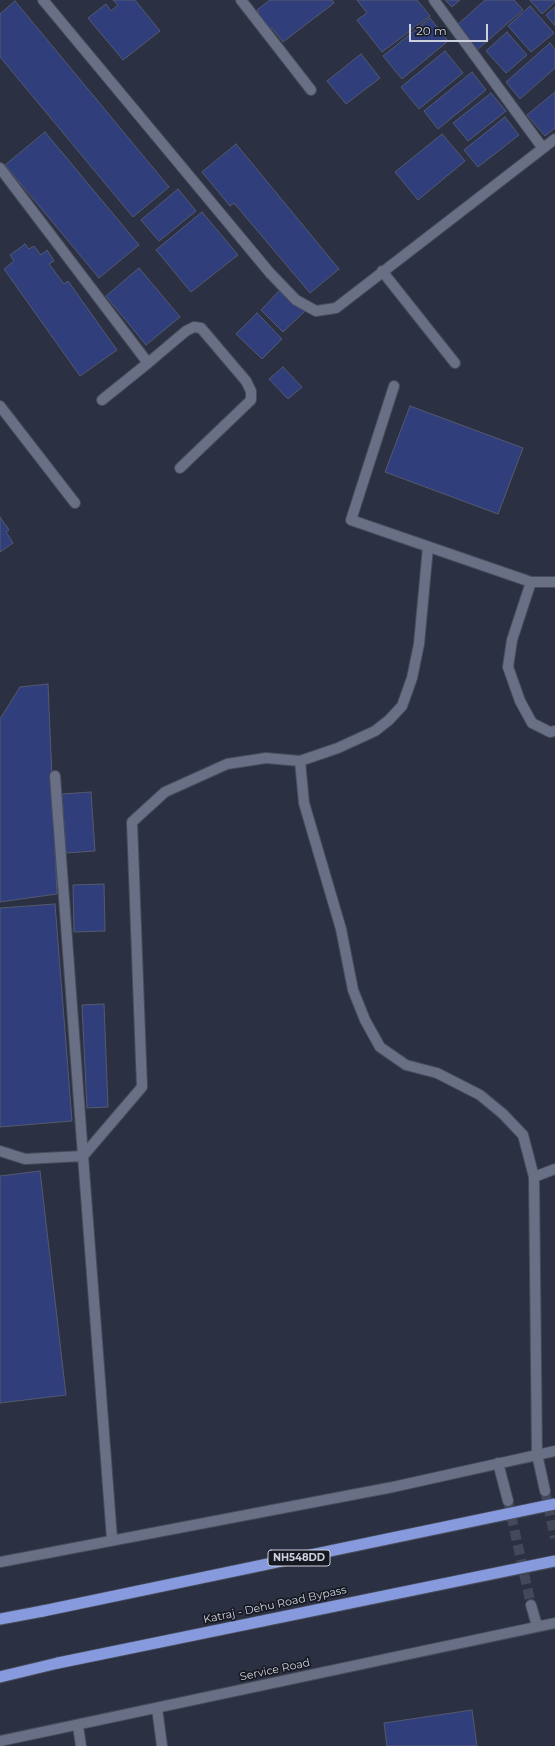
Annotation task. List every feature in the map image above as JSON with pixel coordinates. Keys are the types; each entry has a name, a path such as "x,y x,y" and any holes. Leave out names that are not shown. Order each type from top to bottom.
{"highway":[{"name":"NH548DD","path":"0,1618 43,1611 555,1504"},
{"name":"Katraj - Dehu Road Bypass","path":"0,1676 555,1561"}],"street":[{"path":"43,0 270,273 296,300 316,311 336,308 542,147 555,139"},
{"path":"241,0 310,90"},
{"path":"434,0 542,147"},
{"path":"0,168 148,363"},
{"path":"382,271 455,363"},
{"path":"102,400 186,331 194,327 201,328 246,382 251,391 251,400 180,468"},
{"path":"394,386 351,520 531,582 555,582"},
{"path":"0,406 75,503"},
{"path":"0,1151 25,1159 83,1156 142,1087 132,822 165,792 227,764 266,758 300,761 338,748 375,731 390,720 402,706 412,678 419,644 428,547"},
{"path":"531,582 512,640 508,667 520,701 532,723 550,732 555,731"},
{"path":"300,761 304,803 341,929 353,990 365,1020 380,1047 406,1065 437,1073 480,1095 503,1114 523,1135 534,1177 537,1454 544,1491"},
{"path":"55,776 112,1540"},
{"path":"534,1177 555,1169"},
{"path":"0,1562 393,1487 555,1450"},
{"path":"498,1463 508,1501"},
{"path":"532,1605 538,1626"},
{"name":"Service Road","path":"2,1743 157,1708 555,1623"},
{"path":"157,1708 162,1746"},
{"path":"78,1726 81,1746"}],"building":[{"path":"113,0 135,0 160,31 123,60 88,18 106,4 111,11 118,5"},
{"path":"270,0 332,0 334,3 283,42 272,28 267,32 255,16 259,13 257,10"},
{"path":"357,0 417,0 430,16 382,52 357,20 367,13"},
{"path":"445,0 460,0 452,7"},
{"path":"485,0 514,0 523,10 477,50 456,26"},
{"path":"530,0 555,0 555,2 542,14"},
{"path":"15,1 169,187 133,217 0,57 0,14"},
{"path":"530,6 554,33 531,52 508,26"},
{"path":"555,7 555,26 546,15"},
{"path":"430,18 448,41 402,79 383,56"},
{"path":"507,32 527,55 506,73 486,51"},
{"path":"550,43 555,49 555,68 520,99 506,82"},
{"path":"445,51 463,73 419,109 401,87"},
{"path":"361,54 380,78 346,104 327,81"},
{"path":"472,72 486,90 438,129 424,111"},
{"path":"555,92 555,128 545,136 527,115"},
{"path":"491,93 506,111 468,141 453,123"},
{"path":"505,117 519,135 478,167 464,150"},
{"path":"45,132 139,245 99,278 5,165"},
{"path":"442,134 465,161 418,200 395,172"},
{"path":"236,144 339,269 310,293 234,203 230,206 202,172"},
{"path":"178,189 196,211 159,241 141,220"},
{"path":"202,212 238,255 191,292 156,250"},
{"path":"25,244 29,249 34,246 41,255 47,250 54,261 49,264 64,284 68,281 117,350 80,376 4,269 14,261 10,255"},
{"path":"139,268 180,317 146,345 106,296"},
{"path":"282,288 305,311 283,332 261,310"},
{"path":"257,313 282,339 262,359 236,334"},
{"path":"283,367 302,387 288,399 269,379"},
{"path":"410,406 523,448 498,514 385,472"},
{"path":"0,517 9,530 6,532 13,543 0,552"},
{"path":"48,684 57,894 0,902 0,719 20,687"},
{"path":"91,792 95,851 66,853 62,794"},
{"path":"104,884 105,931 74,932 73,885"},
{"path":"55,904 72,1121 0,1127 0,908"},
{"path":"104,1004 108,1107 87,1108 82,1005"},
{"path":"40,1171 66,1395 0,1403 0,1176"},
{"path":"472,1710 477,1746 387,1746 384,1723"}],"tunnel":[{"path":"545,1491 555,1538"},
{"path":"508,1501 531,1605"}]}
